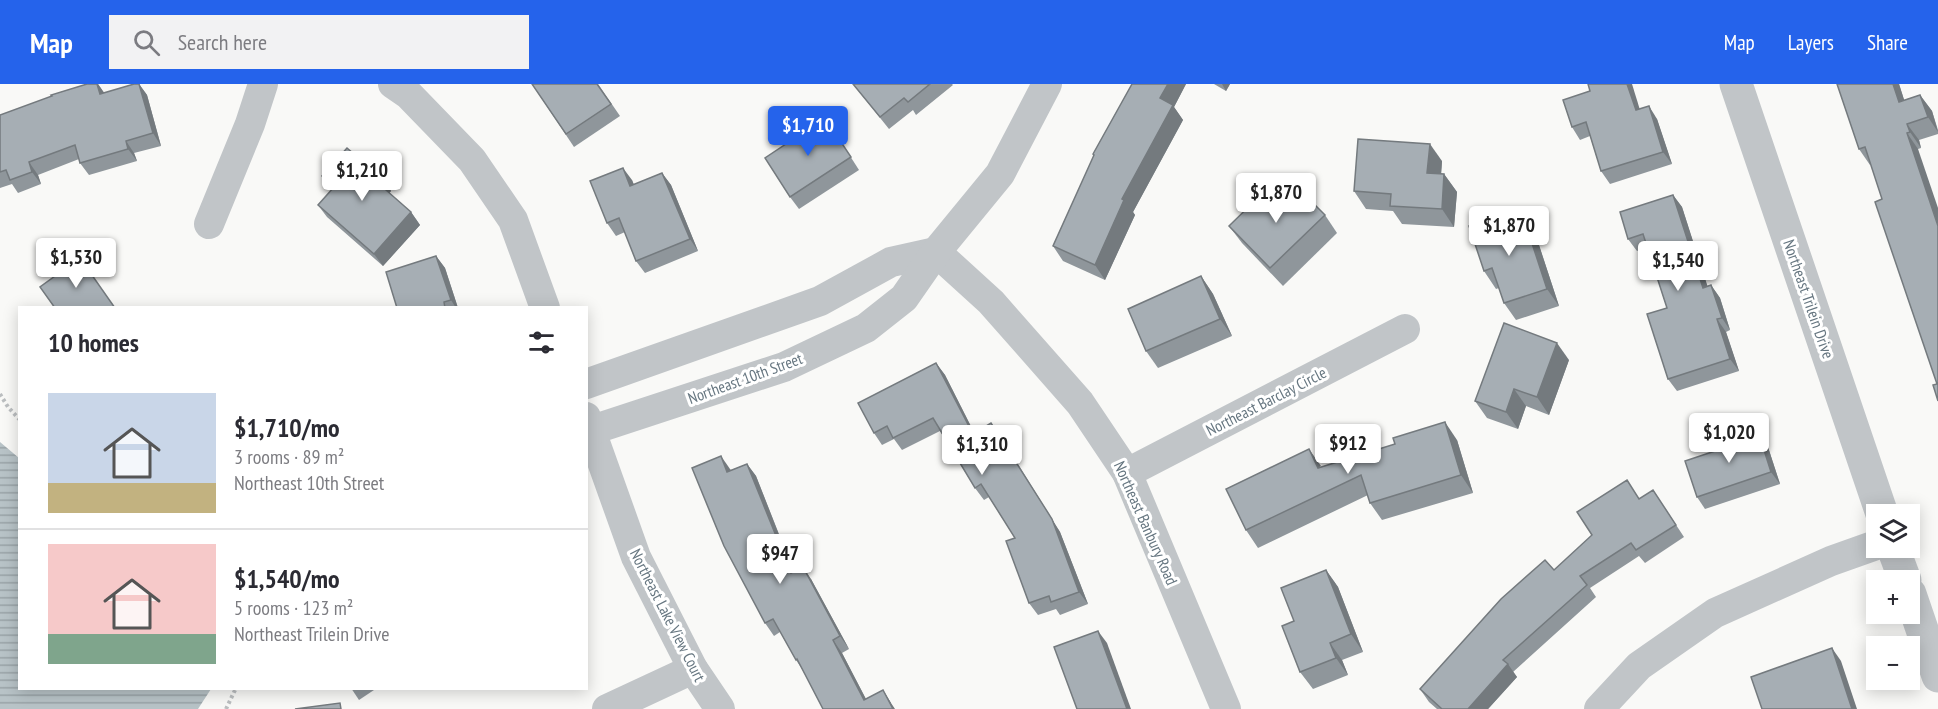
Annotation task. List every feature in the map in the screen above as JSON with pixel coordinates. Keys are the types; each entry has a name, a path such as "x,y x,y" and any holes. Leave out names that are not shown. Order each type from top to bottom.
{"street":[{"path":"209,224 250,124 263,84"},
{"path":"393,84 409,95 472,160 513,220 544,306"},
{"name":"Northeast 10th Street","path":"589,424 784,366 866,328 904,298 936,252 1000,174 1047,84"},
{"name":"Northeast Trilein Drive","path":"1736,84 1879,504"},
{"path":"588,383 820,301 891,262 936,252"},
{"name":"Northeast Banbury Road","path":"936,252 990,302 1080,403 1127,473 1226,709"},
{"name":"Northeast Barclay Circle","path":"1127,473 1405,329"},
{"name":"Northeast Lake View Court","path":"589,424 636,557 693,669 720,709"},
{"path":"1599,709 1639,666 1714,613 1831,561 1866,549"},
{"path":"1920,623 1938,676"},
{"path":"607,709 693,669"}],"path":[{"path":"0,394 18,418"},
{"path":"226,709 235,690"}],"shaded area":[{"path":"0,442 18,457 18,690 210,690 198,709 0,709"}],"building":[{"path":"87,84 97,84 100,94 139,84 153,133 126,141 128,149 80,163 75,145 29,162 32,172 10,180 6,170 0,172 0,115"},
{"path":"532,84 597,84 611,104 566,134"},
{"path":"853,84 930,84 908,102 904,98 880,117"},
{"path":"1132,84 1168,84 1160,98 1173,105 1122,199 1124,200 1095,265 1053,246 1093,154"},
{"path":"1588,84 1627,84 1636,110 1649,106 1663,152 1601,171 1586,122 1572,127 1563,100 1590,91"},
{"path":"1837,84 1893,84 1899,102 1920,95 1928,117 1907,124 1910,132 1907,133 1938,226 1938,401 1933,385 1937,384 1875,202 1882,199 1865,147 1859,149"},
{"path":"825,118 851,157 790,197 765,158"},
{"path":"1358,139 1430,144 1427,173 1444,174 1442,209 1390,206 1391,194 1354,191"},
{"path":"347,148 382,178 378,183 411,212 374,254 318,205 334,187 322,176"},
{"path":"623,168 630,186 662,173 690,239 636,261 619,218 607,223 590,181"},
{"path":"1271,185 1289,203 1301,191 1325,215 1270,268 1229,226"},
{"path":"1673,195 1703,288 1711,285 1722,318 1717,319 1730,359 1668,379 1647,314 1667,308 1643,234 1628,239 1620,212"},
{"path":"1502,214 1506,228 1525,222 1547,289 1504,303 1492,268 1484,271 1469,226"},
{"path":"436,256 451,300 444,302 445,306 396,306 386,272"},
{"path":"80,258 114,306 54,306 40,287"},
{"path":"1201,276 1220,319 1146,351 1128,309"},
{"path":"1504,323 1557,343 1537,397 1514,389 1506,412 1475,401"},
{"path":"936,363 973,434 991,423 1052,519 1079,592 1051,602 1049,596 1029,603 1006,541 1015,538 981,484 975,488 933,418 893,438 887,426 874,433 858,403"},
{"path":"1445,422 1461,475 1370,503 1361,475 1246,530 1226,489 1309,449 1318,468 1395,444 1393,438"},
{"path":"1757,428 1771,472 1697,497 1685,461 1718,450 1715,443"},
{"path":"721,456 727,472 747,464 791,573 803,567 840,636 833,640 864,700 883,690 893,709 823,709 773,619 765,623 724,546 692,468"},
{"path":"1627,480 1639,499 1653,490 1676,525 1636,550 1631,543 1580,576 1587,585 1503,660 1508,664 1468,709 1442,709 1420,689 1501,599 1545,560 1554,570 1592,535 1577,512"},
{"path":"1326,570 1351,634 1330,643 1336,658 1300,672 1282,626 1294,621 1281,588"},
{"path":"1098,631 1127,709 1077,709 1054,647"},
{"path":"1832,648 1852,709 1762,709 1751,677"},
{"path":"340,703 341,709 295,709"}]}
